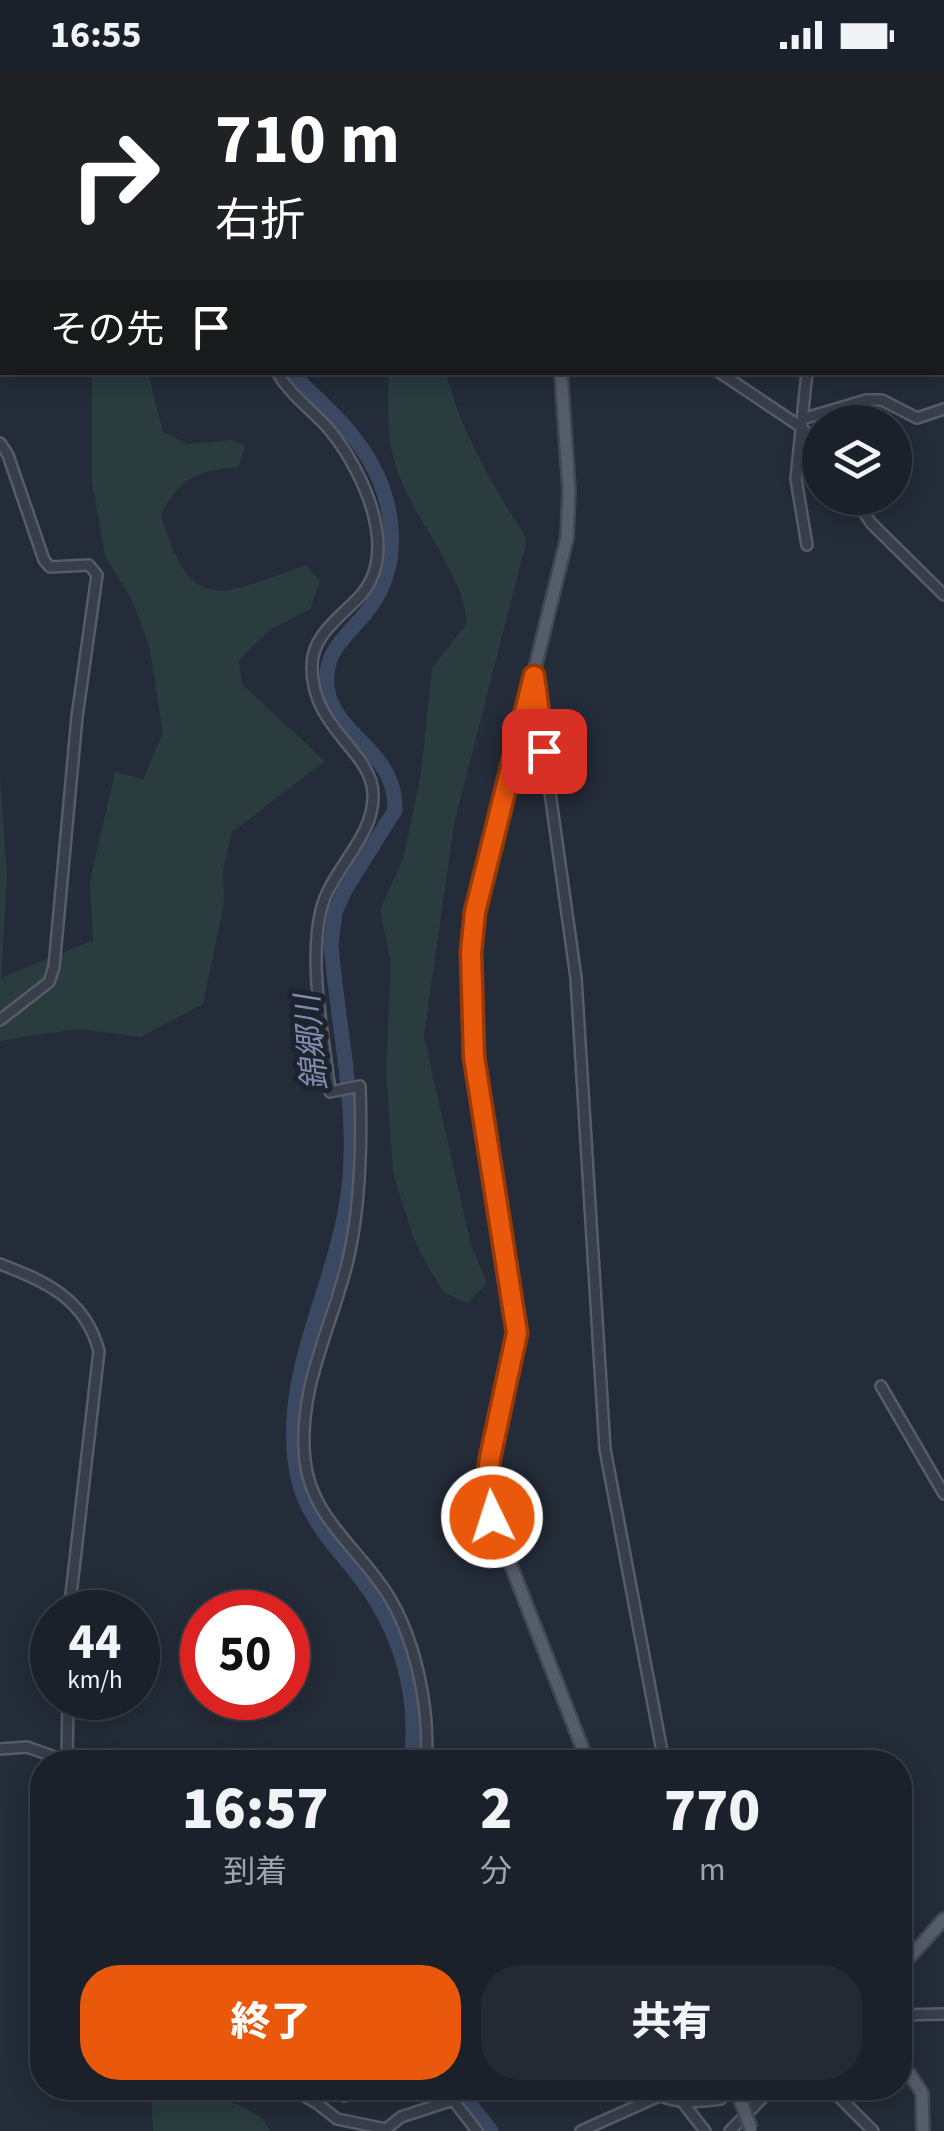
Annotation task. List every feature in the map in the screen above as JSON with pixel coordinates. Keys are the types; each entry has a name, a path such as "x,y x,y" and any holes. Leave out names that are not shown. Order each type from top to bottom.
{"main road":[{"path":"561,375 568,538 475,912 471,952 474,1057 517,1333 486,1488 492,1517 583,1750"},
{"path":"912,1955 944,1919"},
{"path":"912,2079 922,2094 923,2131"},
{"path":"740,2100 752,2130"}],"street":[{"path":"280,375 351,459 366,490 376,554 365,590 326,630 316,644 311,662 319,707 334,734 368,773 374,789 367,825 334,880 319,921 318,966 330,1092 360,1086 361,1129 348,1259 305,1404 305,1466 315,1501 396,1610 422,1693 425,1750"},
{"path":"724,375 802,423 796,479 807,545"},
{"path":"804,405 808,375"},
{"path":"852,405 866,400 896,405"},
{"path":"912,415 917,418 944,408"},
{"path":"0,443 8,454 44,560 50,567 88,565 97,575 77,717 54,967 49,982 0,1020"},
{"path":"867,515 881,534 944,595"},
{"path":"534,676 576,978 605,1449 662,1750"},
{"path":"0,1264 53,1286 69,1297 93,1328 99,1350 72,1590"},
{"path":"881,1386 944,1494"},
{"path":"68,1720 68,1750"},
{"path":"0,1749 35,1750"},
{"path":"912,2015 944,2014"},
{"path":"311,2100 337,2119 386,2129 401,2118 453,2100 477,2131"},
{"path":"318,2104 319,2100"},
{"path":"581,2131 652,2100"},
{"path":"675,2100 684,2104 705,2131"},
{"path":"684,2104 714,2100"},
{"path":"730,2131 760,2100"},
{"path":"842,2100 873,2131"}],"shaded area":[{"path":"92,375 149,375 163,432 188,444 232,440 245,446 239,467 191,478 175,492 161,515 172,548 184,570 198,584 213,590 231,590 306,565 320,581 310,609 270,630 239,660 242,684 325,761 232,832 223,870 224,904 203,1004 141,1037 76,1029 0,1041 0,776 7,877 1,978 93,940 90,881 115,772 143,779 163,733 149,645 132,600 105,556 92,483"},
{"path":"388,375 447,375 470,438 527,539 454,824 424,1036 471,1245 487,1283 468,1303 444,1293 430,1270 414,1240 393,1173 386,1069 391,963 380,910 403,859 421,773 432,668 467,623 457,584 404,487 389,432"},
{"path":"152,2100 228,2100 258,2116 270,2131 153,2131"}],"waterway":[{"name":"錦郷川","path":"294,375 355,439 369,459 387,504 391,527 387,573 378,595 332,655 327,686 340,718 386,772 395,810 335,912 331,944 349,1095 349,1186 343,1223 301,1370 294,1444 299,1482 308,1507 370,1592 394,1637 409,1685 412,1750"},
{"name":"錦郷川","path":"466,2100 491,2131"}],"route":[{"path":"492,1517 486,1488 490,1458 517,1333 474,1057 471,952 475,912 534,676 544,751"}]}
